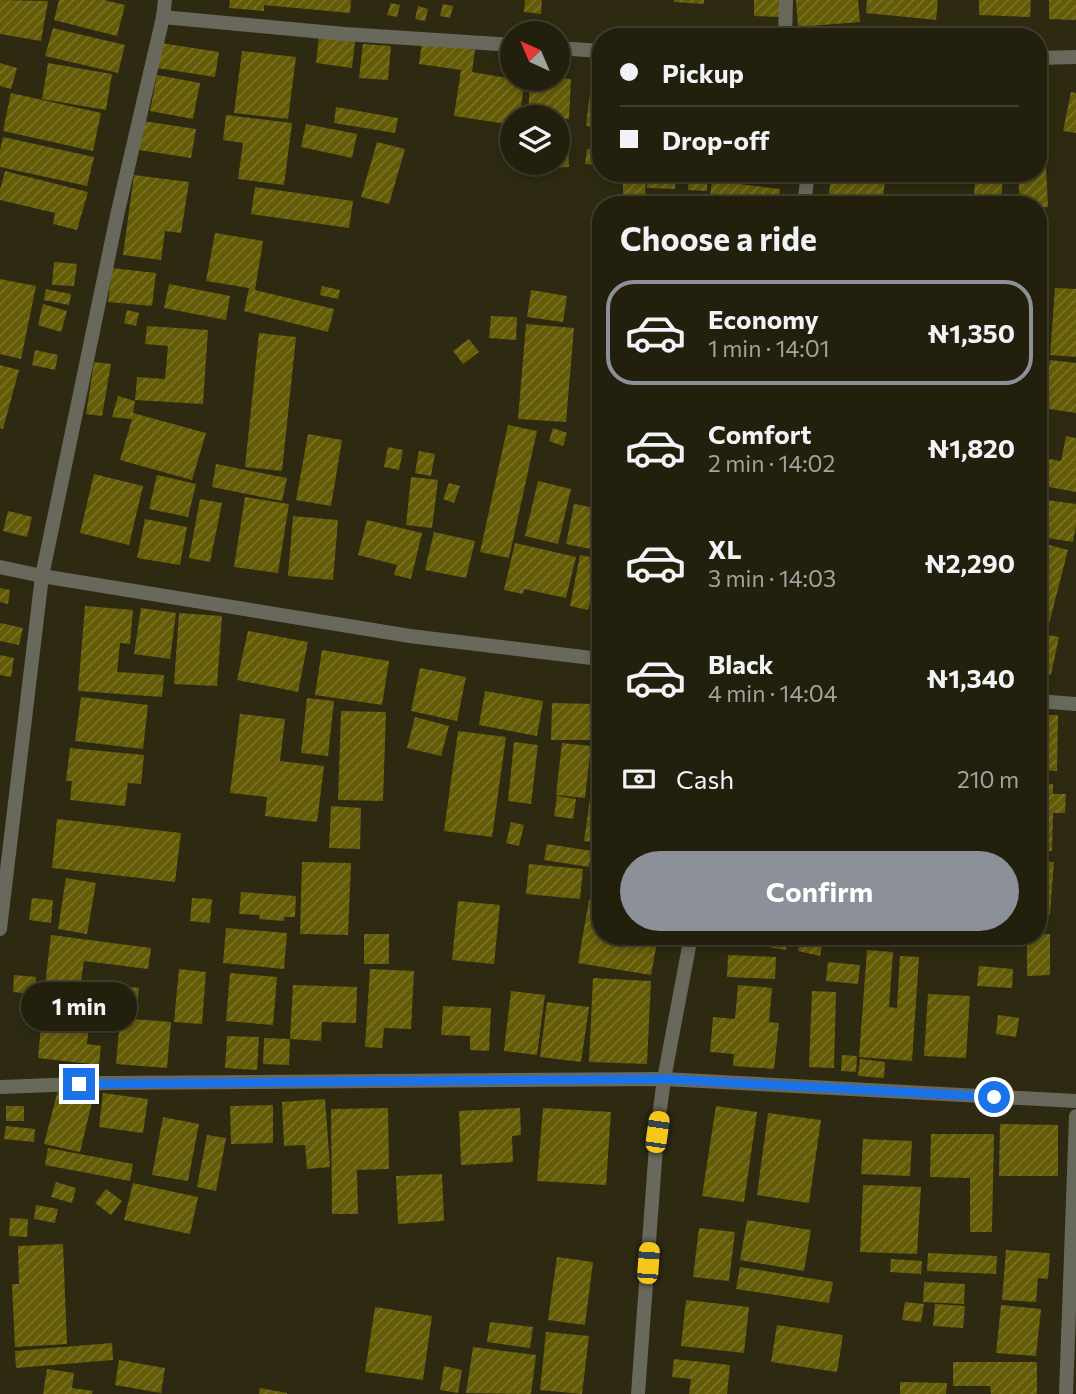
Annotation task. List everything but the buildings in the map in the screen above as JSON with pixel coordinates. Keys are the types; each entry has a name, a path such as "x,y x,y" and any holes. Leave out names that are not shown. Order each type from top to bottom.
{"street":[{"path":"0,929 41,576 165,0"},
{"path":"785,28 786,0"},
{"path":"163,17 345,34 500,44"},
{"path":"570,49 592,50"},
{"path":"1047,58 1076,57"},
{"path":"0,567 410,636 592,658"},
{"path":"1047,702 1076,704"},
{"path":"638,1394 657,1132 664,1079 689,945"},
{"path":"0,1087 133,1083 664,1079 1076,1101"},
{"path":"1066,1394 1076,1116"}],"route":[{"path":"79,1084 664,1079 994,1097"}]}
